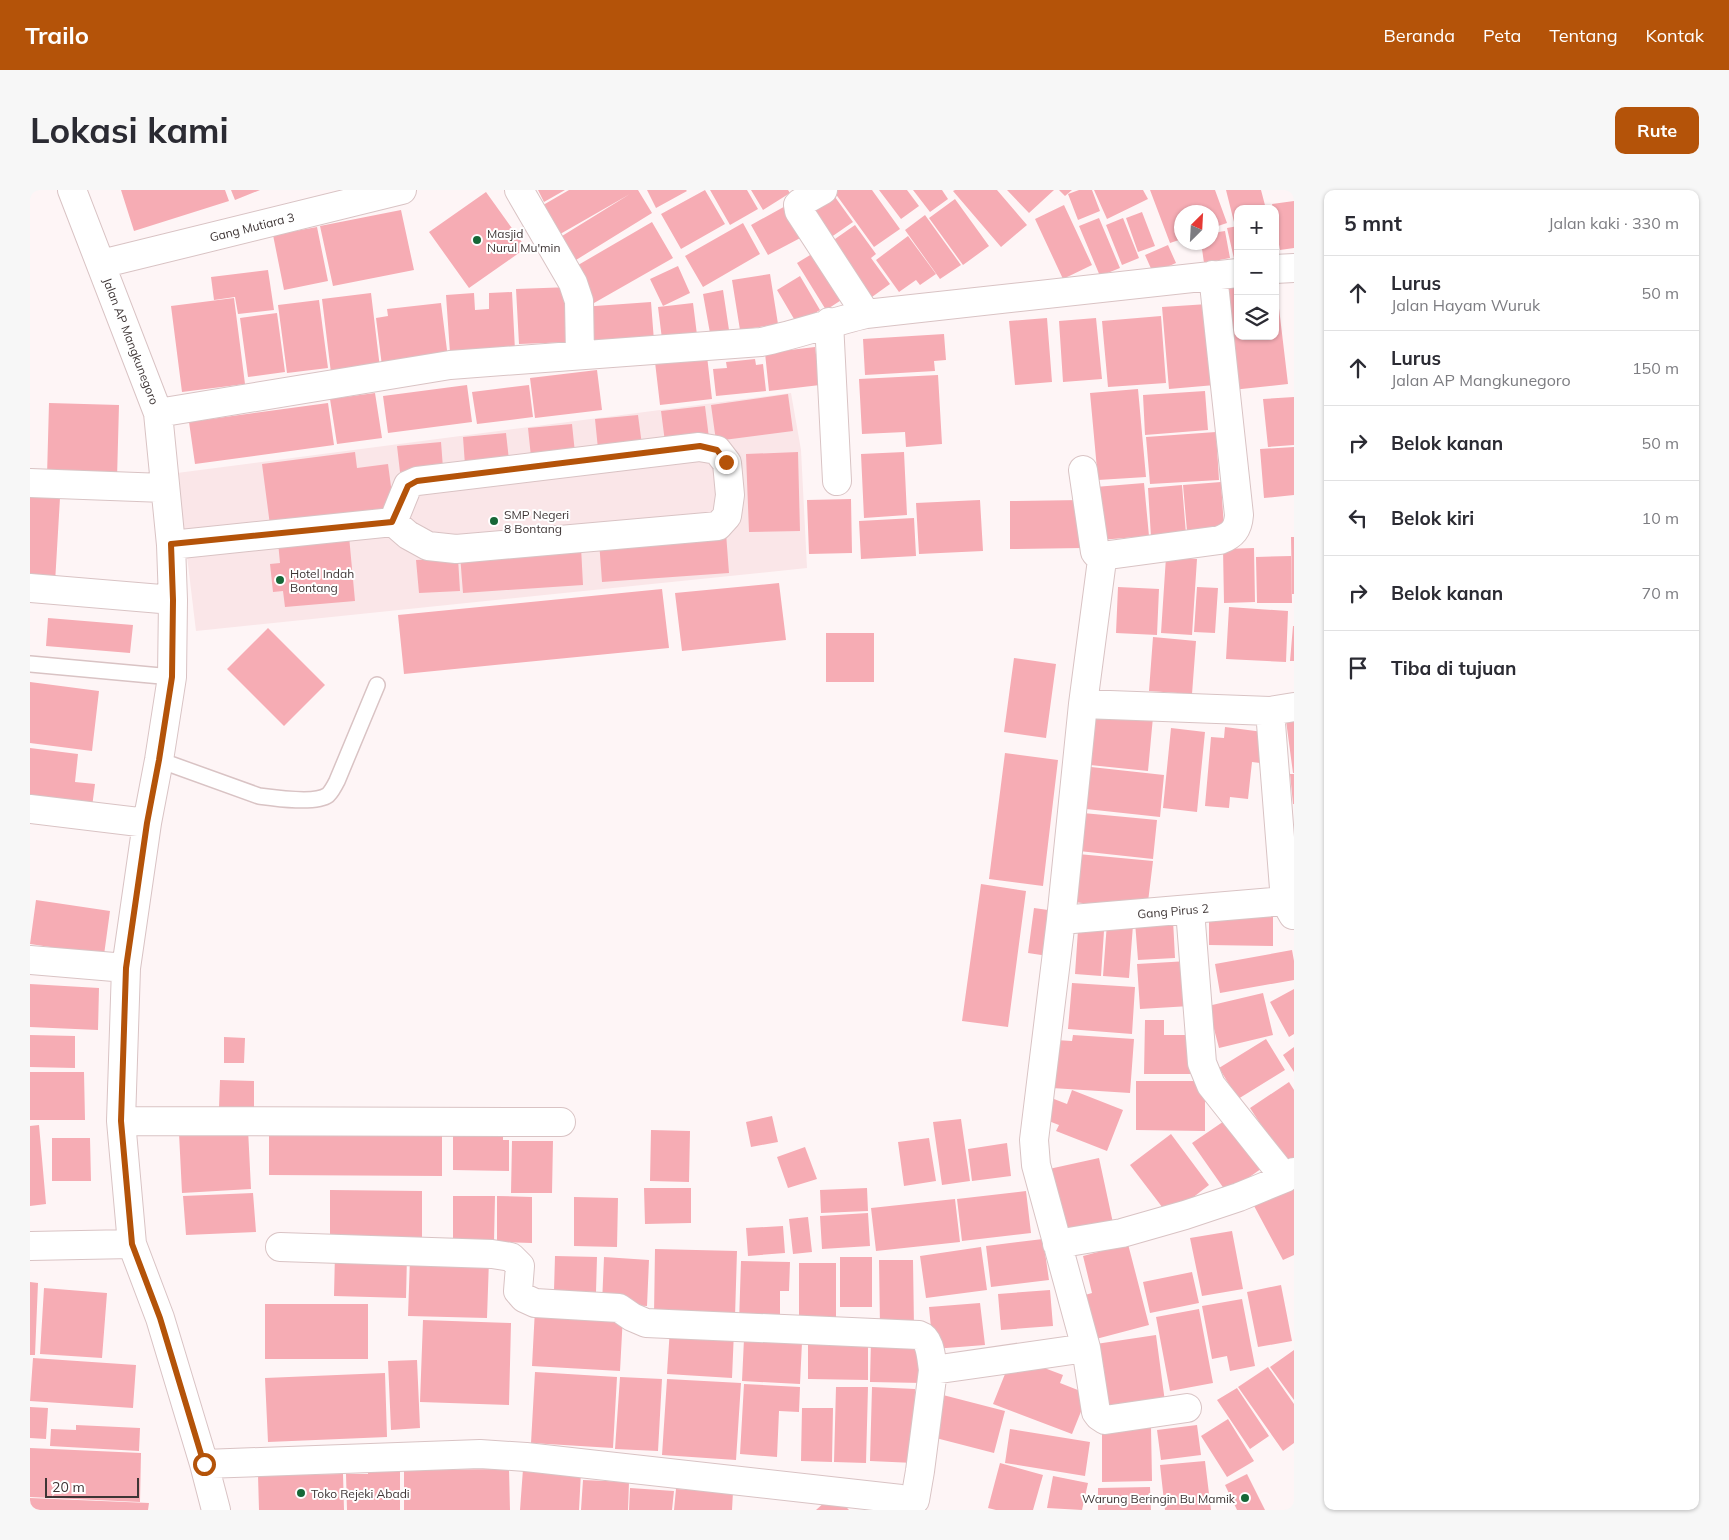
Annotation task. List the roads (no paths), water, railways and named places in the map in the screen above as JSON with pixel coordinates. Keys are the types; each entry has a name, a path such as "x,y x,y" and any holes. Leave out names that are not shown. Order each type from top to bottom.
{"street":[{"name":"Jalan AP Mangkunegoro","path":"72,190 158,413 171,544 173,600 172,677 147,823 126,968 121,1121 132,1244 160,1318 216,1510"},
{"name":"Gang Mutiara 3","path":"101,264 402,190"},
{"path":"519,190 573,283 578,295 580,355"},
{"path":"823,190 800,203 798,206 799,211 866,314"},
{"path":"1279,269 1294,268"},
{"path":"158,413 450,365 761,342 782,338 829,322 866,314 1226,274 1239,515 1235,531 1220,540 1109,555 1102,560"},
{"path":"829,322 837,481"},
{"path":"171,544 392,522 408,535 428,546 456,549 718,526 727,516 730,495 726,462 717,450 700,446 417,481 408,486 392,522"},
{"path":"1083,470 1096,552 1102,560 1083,704 1061,920 1034,1140 1036,1165 1086,1348 1096,1412 1105,1420 1187,1408"},
{"path":"30,483 164,488"},
{"path":"30,588 173,600"},
{"path":"1083,704 1282,709 1291,905"},
{"path":"30,809 147,823"},
{"name":"Gang Pirus 2","path":"1061,920 1190,910 1291,905"},
{"path":"1057,1244 1122,1233 1185,1215 1239,1197 1290,1175 1211,1085 1205,1074 1202,1063 1190,910"},
{"path":"30,960 126,968"},
{"path":"121,1121 561,1122"},
{"path":"30,1246 132,1244"},
{"path":"204,1464 480,1454 526,1457 901,1500 915,1500 933,1370 928,1341 919,1335 646,1323 632,1317 620,1308 535,1303 524,1298 518,1291 520,1266 511,1257 492,1254 280,1248"},
{"path":"933,1370 1086,1348"}],"lane":[{"path":"30,664 172,677"},
{"path":"159,760 259,796 317,799 327,795 337,781 376,685"}],"place":[{"name":"Masjid Nurul Mu'min","path":"477,240"},
{"name":"SMP Negeri 8 Bontang","path":"494,521"},
{"name":"Hotel Indah Bontang","path":"280,580"},
{"name":"Toko Rejeki Abadi","path":"301,1493"},
{"name":"Warung Beringin Bu Mamik","path":"1245,1498"}]}
